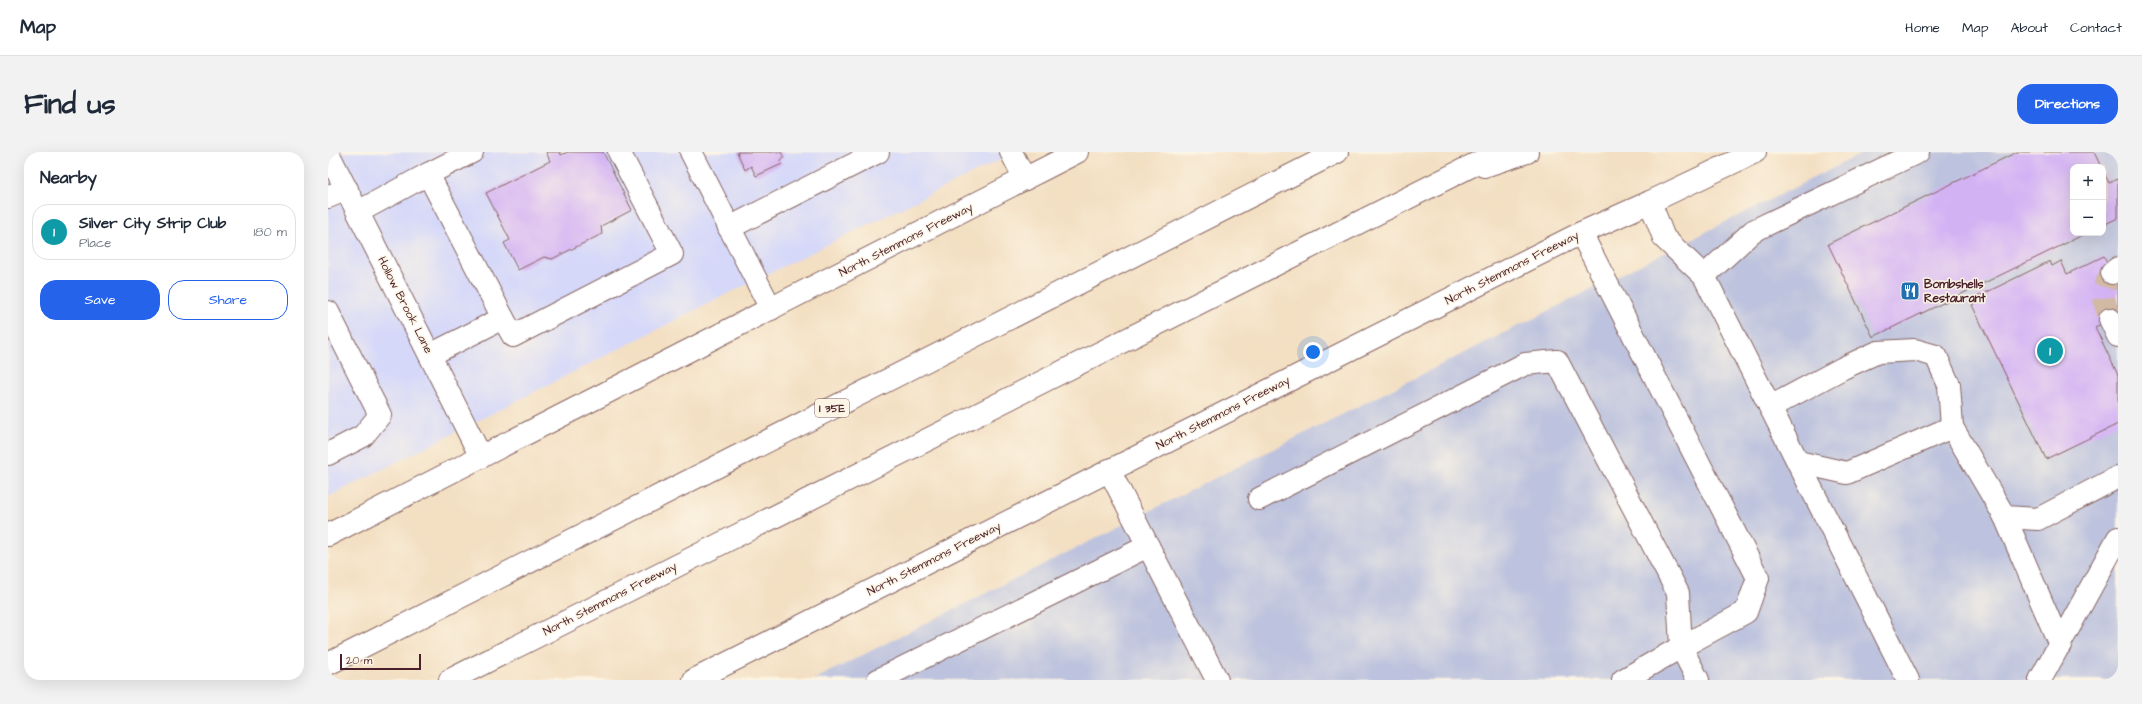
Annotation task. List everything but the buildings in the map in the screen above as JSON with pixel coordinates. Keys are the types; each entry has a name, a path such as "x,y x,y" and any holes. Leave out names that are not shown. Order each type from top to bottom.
{"main road":[{"path":"358,212 472,152"},
{"path":"428,174 513,336 672,254 619,152"},
{"path":"691,152 770,309"},
{"path":"729,228 878,152"},
{"path":"1012,152 1025,179"},
{"name":"North Stemmons Freeway","path":"328,534 1077,152"},
{"name":"I 35E","path":"328,664 1337,152"},
{"name":"North Stemmons Freeway","path":"450,680 1499,152"},
{"path":"1445,179 1527,152"},
{"name":"North Stemmons Freeway","path":"694,680 1581,233 1755,152"},
{"path":"1704,276 1753,231 1918,152"},
{"name":"Hollow Brook Lane","path":"328,153 337,193 358,212 480,457"},
{"path":"1650,202 1664,238 1704,276 1908,680"},
{"path":"1581,233 1758,578 1746,612 1623,680"},
{"path":"328,312 380,416 363,436 328,454"},
{"path":"430,355 503,318"},
{"path":"1770,407 1843,368 1878,352 1915,350 1936,356 1949,386 1952,427 2005,517 2060,645"},
{"path":"1259,499 1525,364 1557,361 1678,593 1682,647 1698,680"},
{"path":"1798,462 1847,473 1952,427"},
{"path":"1109,470 1217,680"},
{"path":"2005,517 2038,519 2118,477"},
{"path":"2040,680 2118,538"},
{"path":"878,680 1148,546"}],"shaded area":[{"path":"328,152 1016,152 721,297 328,497"},
{"path":"1865,152 2118,152 2118,680 813,680"}],"tunnel":[{"path":"2110,319 2104,300 2104,290 2105,285 2112,273"}],"place":[{"name":"Bombshells Restaurant","path":"1910,291"},
{"name":"Silver City Strip Club","path":"2050,351"}]}
